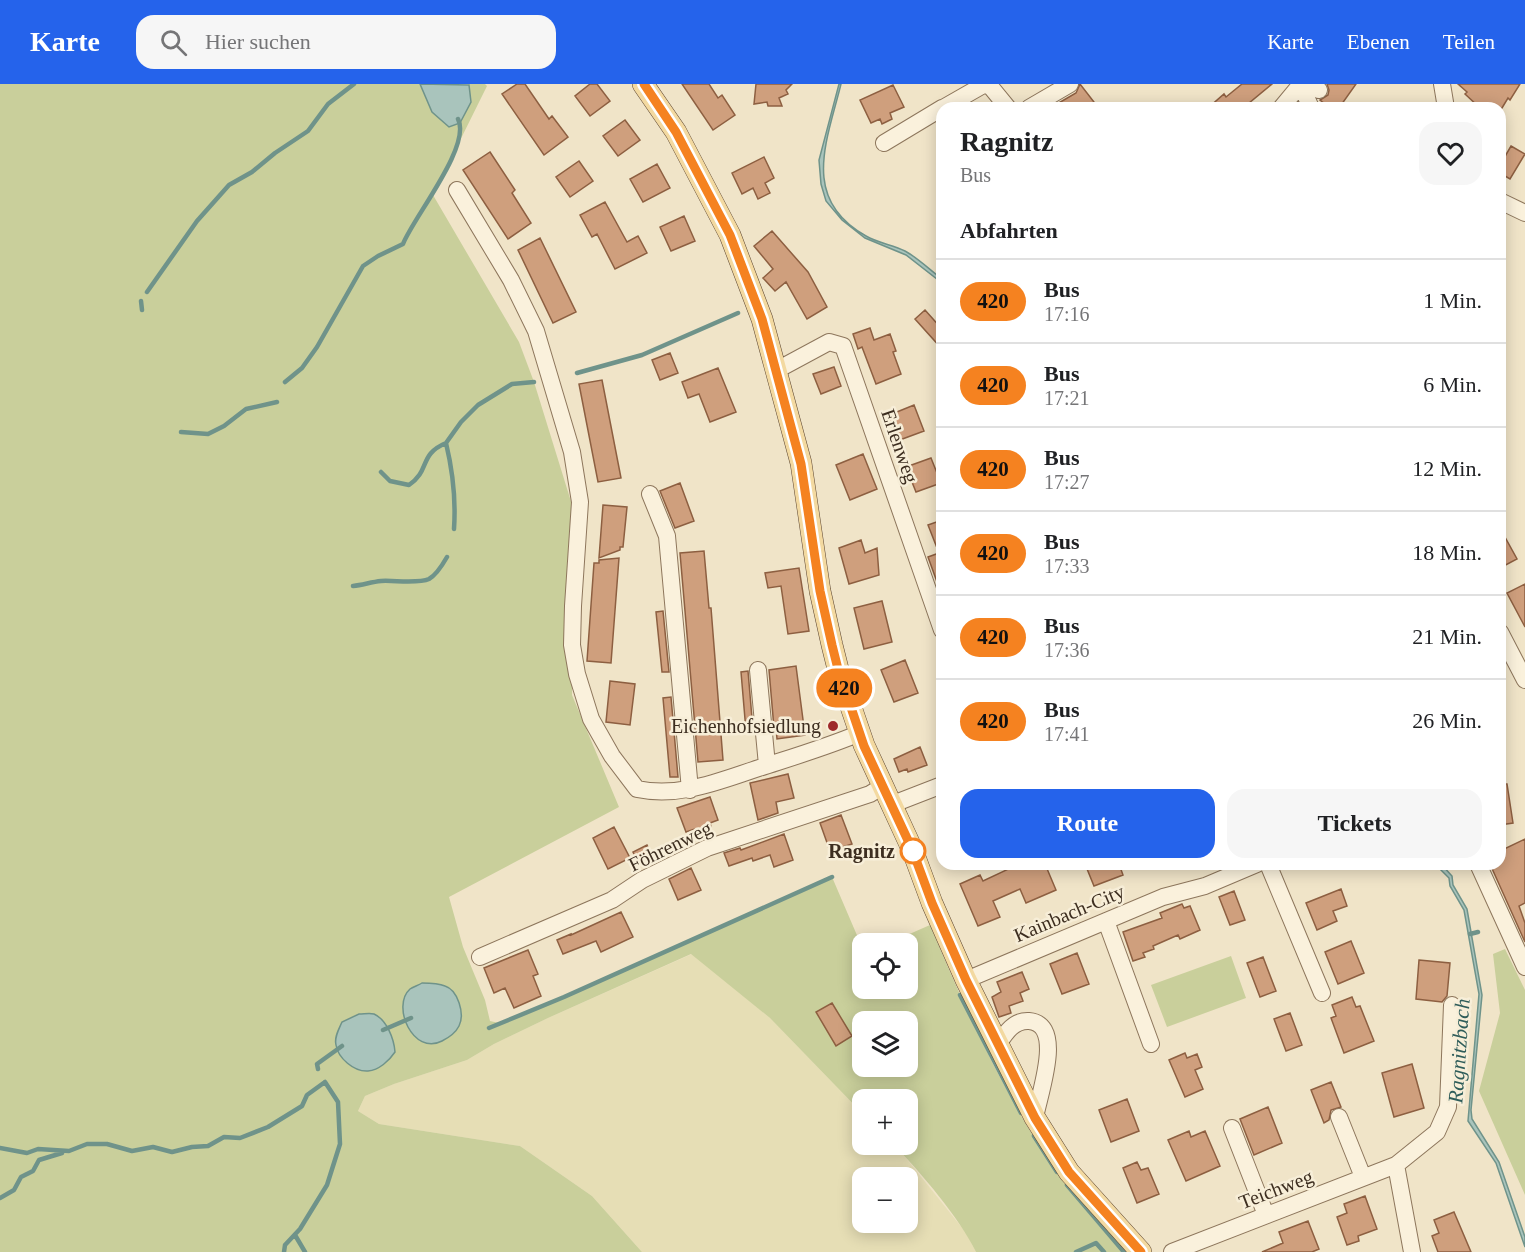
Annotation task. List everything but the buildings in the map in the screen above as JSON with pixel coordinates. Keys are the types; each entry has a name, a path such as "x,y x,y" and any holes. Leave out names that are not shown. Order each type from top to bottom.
{"main road":[{"path":"644,84 676,132 730,235 762,319 801,464 820,591 832,645 860,733 966,980 1035,1118 1069,1172 1141,1252"}],"street":[{"path":"953,102 985,84 990,86 1003,102"},
{"path":"1039,102 1070,84"},
{"path":"1443,84 1445,102"},
{"path":"1287,102 1302,87 1308,102"},
{"path":"884,143 936,112"},
{"path":"457,190 511,280 537,331 572,452 580,502 572,645 577,674 591,719 612,756 637,789 653,793 690,790 828,746 860,733"},
{"path":"1506,204 1525,213"},
{"name":"Erlenweg","path":"777,370 829,342 843,346 936,613"},
{"path":"650,494 666,536 690,790"},
{"path":"1506,644 1525,680"},
{"path":"758,670 767,765"},
{"name":"Föhrenweg","path":"480,957 612,900 642,880 707,848 870,794 888,795 936,786"},
{"name":"Kainbach-City","path":"966,980 1163,897 1205,886 1243,870"},
{"path":"1271,870 1322,993"},
{"path":"1481,870 1525,967"},
{"path":"1106,921 1151,1044"},
{"name":"Teichweg","path":"1172,1252 1396,1165 1437,1132 1448,1107 1452,1005"},
{"path":"997,1046 1008,1030 1021,1022 1033,1022 1044,1030 1048,1040 1049,1054 1035,1118"},
{"path":"1339,1117 1363,1177"},
{"path":"1232,1128 1266,1215"},
{"path":"1396,1165 1412,1252"}],"shaded area":[{"path":"692,954 770,1018 852,1103 852,1155 903,1155 913,1167 852,1167 852,1233 918,1233 918,1173 967,1234 976,1252 642,1252 592,1196 520,1146 379,1124 358,1111 365,1096 467,1060 494,1044"}],"green space":[{"path":"0,84 420,84 432,112 470,86 468,84 487,86 433,195 519,342 534,382 573,508 572,695 619,807 449,897 463,947 485,1000 490,1021 499,1023 564,997 832,877 856,933 852,933 852,999 918,999 918,933 912,933 930,925 968,1012 1011,1098 1062,1179 1124,1252 976,1252 950,1210 918,1172 918,1167 914,1167 903,1155 918,1155 918,1089 852,1089 852,1103 770,1018 691,954 548,1018 467,1060 365,1096 358,1111 379,1124 520,1146 592,1196 642,1252 0,1252","holes":["422,983 441,985 410,1031 403,1011 404,1001"]},
{"path":"1505,949 1525,990 1525,1195 1479,1091 1500,1013 1493,954"},
{"path":"1231,956 1246,998 1167,1027 1151,985"}],"water":[{"path":"420,84 469,85 471,102 460,123 449,127 432,112"},
{"path":"839,84 841,84 825,147 825,187 832,205 845,221 866,236 910,254 936,274 936,278 906,255 865,238 842,220 826,201 821,184 819,160"},
{"name":"Ragnitzbach","path":"1441,870 1446,870 1452,876 1453,885 1467,909 1482,995 1472,1119 1499,1162 1525,1237 1525,1247 1496,1163 1468,1121 1479,994 1464,910 1450,886 1449,878"},
{"path":"422,983 440,984 450,988 457,997 461,1009 461,1021 452,1035 432,1044 422,1042 414,1036 404,1017 405,997 410,989"},
{"path":"359,1014 374,1014 383,1021 389,1030 395,1052 383,1065 368,1071 352,1067 340,1055 336,1045 336,1036 342,1022"}],"waterway":[{"path":"147,292 197,221 229,185 252,172 308,131 328,104 354,84"},
{"path":"285,382 302,368 317,347 363,266 403,244 440,182 457,146 460,131 458,119"},
{"path":"141,301 142,310"},
{"path":"577,373 642,355 738,313"},
{"path":"454,529 455,507 446,443 461,422 478,405 512,384 534,382"},
{"path":"181,432 208,434 224,426 246,409 277,402"},
{"path":"381,472 390,481 409,485 420,474 432,453 446,443"},
{"path":"353,586 381,581 412,582 429,579 447,557"},
{"path":"489,1028 564,997 832,877"},
{"path":"1470,934 1478,932"},
{"path":"960,995 1021,1113"},
{"path":"383,1030 411,1018"},
{"path":"318,1069 317,1064 342,1046"},
{"path":"0,1148 27,1153 38,1149 69,1151 87,1144 107,1144 132,1151 153,1147 172,1152 208,1146 224,1137 240,1138 268,1127 302,1106 307,1095 325,1082"},
{"path":"284,1252 285,1245 300,1229 327,1185 340,1144 338,1102 325,1082"},
{"path":"1034,1136 1057,1172"},
{"path":"0,1198 14,1190 21,1177 33,1171 39,1160 62,1153"},
{"path":"1067,1185 1124,1252"},
{"path":"295,1235 305,1252"},
{"path":"1076,1252 1096,1243 1104,1252"}],"bus line":[{"name":"420","path":"644,84 676,132 730,235 762,319 801,464 820,591 832,645 864,746 912,849 932,903 966,980 1035,1118 1069,1172 1141,1252"}],"place":[{"name":"Eichenhofsiedlung","path":"833,726"},
{"name":"Ragnitz","path":"913,851"}]}
